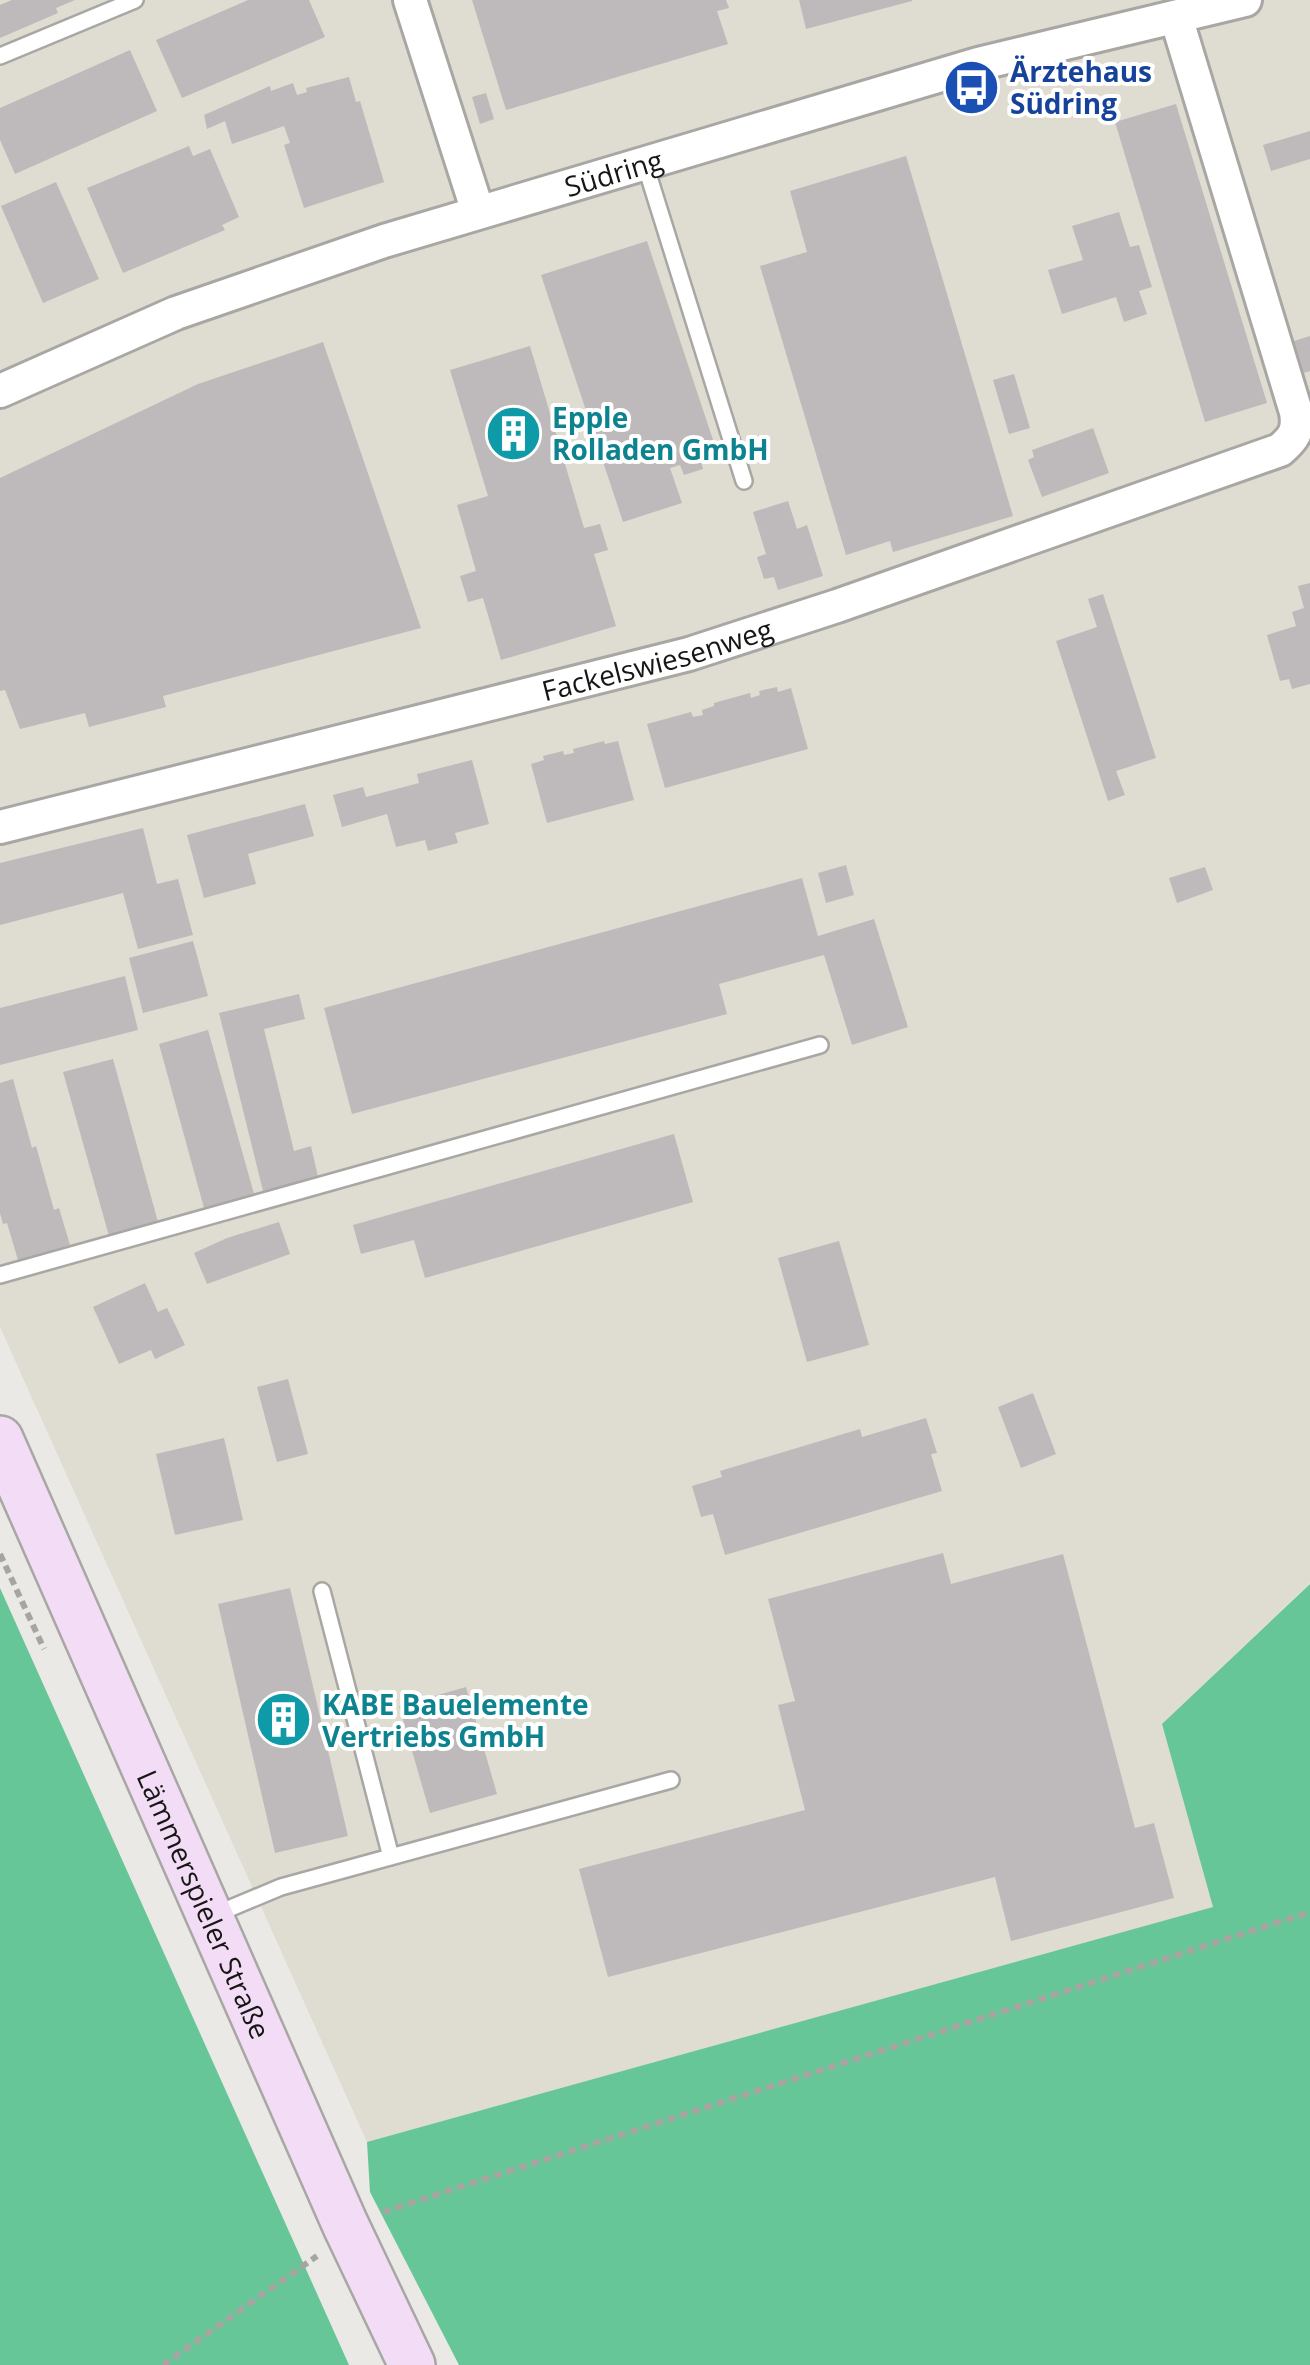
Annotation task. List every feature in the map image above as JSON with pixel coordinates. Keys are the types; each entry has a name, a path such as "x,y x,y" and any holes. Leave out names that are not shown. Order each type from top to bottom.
{"main road":[{"name":"Lämmerspieler Straße","path":"0,1439 345,2224 412,2365"}],"street":[{"path":"410,0 478,212"},
{"name":"Südring","path":"0,391 176,313 274,277 478,212 978,64 1245,0"},
{"name":"Fackelswiesenweg","path":"0,827 705,649 1302,446 1296,412 1176,16"}],"lane":[{"path":"0,56 135,0"},
{"path":"644,161 744,481"},
{"path":"0,1275 820,1045"},
{"path":"322,1591 391,1857"},
{"path":"210,1916 281,1887 671,1780"}],"path":[{"path":"162,2365 322,2252 345,2224 1310,1912"}],"shaded area":[{"path":"0,0 1310,0 1310,1583 1162,1724 1214,1907 367,2142 0,1327"}],"green space":[{"path":"1310,1584 1310,2365 459,2365 370,2192 367,2142 1213,1907 1162,1724"},
{"path":"0,1588 349,2365 0,2365"}],"building":[{"path":"12,0 75,0 56,8 58,13 0,38 0,5"},
{"path":"248,0 309,0 325,37 182,98 156,40"},
{"path":"472,0 726,0 729,8 717,11 728,44 506,110"},
{"path":"799,0 912,0 912,1 806,29"},
{"path":"130,50 157,111 15,174 0,140 0,108"},
{"path":"349,77 384,182 304,208 284,145 290,143 284,126 232,144 225,121 207,129 204,115 270,86 271,91 293,83 297,95 307,92 306,88"},
{"path":"486,93 494,119 480,124 472,97"},
{"path":"1176,104 1267,403 1205,422 1115,122"},
{"path":"1310,131 1310,159 1271,171 1263,145"},
{"path":"189,146 193,156 210,149 239,217 222,225 225,230 123,273 87,188"},
{"path":"906,156 1013,516 893,552 890,541 846,555 760,266 807,252 790,191"},
{"path":"56,182 99,279 43,303 1,206"},
{"path":"1119,212 1130,247 1139,245 1152,287 1139,291 1147,314 1124,322 1116,297 1062,314 1048,270 1083,260 1072,226"},
{"path":"647,241 717,452 700,458 703,469 684,475 680,465 670,468 682,503 623,522 541,275"},
{"path":"1310,336 1310,371 1304,373 1294,341"},
{"path":"323,342 421,628 163,696 166,707 89,727 85,713 20,729 5,690 0,691 0,478 198,384"},
{"name":"Epple Rolladen GmbH","path":"530,346 584,528 600,524 608,550 594,554 616,626 501,660 483,598 468,602 460,576 476,571 457,505 488,496 450,370"},
{"path":"1014,374 1030,428 1009,434 993,380"},
{"path":"1093,428 1109,473 1042,497 1028,460 1034,457 1032,450"},
{"path":"788,501 797,529 807,525 823,576 778,590 774,577 764,579 757,557 766,554 753,512"},
{"path":"1310,583 1310,684 1292,689 1289,679 1280,681 1267,635 1296,626 1292,612 1304,608 1298,586"},
{"path":"1103,594 1156,758 1116,771 1125,795 1108,801 1056,641 1097,627 1088,599"},
{"path":"777,687 778,692 791,688 808,749 665,788 647,724 691,712 693,717 703,715 702,710 714,703 750,693 751,698 760,695 759,691"},
{"path":"618,741 634,800 547,823 531,764 544,760 543,756 563,751 564,755 574,753 573,749"},
{"path":"472,760 489,824 455,833 458,843 428,851 425,840 396,847 387,814 342,827 333,795 363,787 366,797 419,783 417,774"},
{"path":"305,804 314,836 248,854 256,884 204,898 187,835"},
{"path":"143,828 157,884 178,879 193,935 138,949 123,893 0,925 0,863"},
{"path":"846,865 854,895 826,903 818,873"},
{"path":"1205,867 1213,890 1177,903 1169,878"},
{"path":"802,878 818,936 874,919 908,1027 852,1045 824,955 719,984 727,1014 352,1114 324,1008"},
{"path":"193,941 208,996 143,1013 129,958"},
{"path":"125,976 138,1030 0,1065 0,1008"},
{"path":"299,994 305,1019 264,1029 294,1151 311,1146 318,1177 263,1191 219,1013"},
{"path":"208,1030 254,1194 204,1208 159,1044"},
{"path":"113,1059 158,1222 109,1236 63,1072"},
{"path":"13,1079 32,1148 36,1146 54,1210 59,1208 70,1245 18,1260 0,1213 0,1083"},
{"path":"674,1134 693,1202 425,1278 414,1240 361,1254 353,1225"},
{"path":"279,1222 290,1254 207,1284 194,1253"},
{"path":"839,1241 869,1345 807,1362 778,1258"},
{"path":"145,1283 158,1312 167,1308 185,1345 155,1359 151,1350 119,1364 93,1307"},
{"path":"288,1379 308,1454 277,1462 257,1387"},
{"path":"1033,1393 1056,1454 1021,1468 998,1407"},
{"path":"926,1418 937,1453 931,1454 942,1491 725,1555 713,1514 701,1517 692,1486 722,1477 720,1471 860,1429 862,1437"},
{"path":"224,1438 243,1520 175,1535 156,1454"},
{"path":"943,1553 951,1584 1063,1554 1135,1828 1154,1823 1174,1898 1011,1941 995,1877 608,1977 579,1869 805,1810 778,1705 795,1701 768,1599"},
{"name":"KABE Bauelemente Vertriebs GmbH","path":"290,1588 348,1836 275,1853 218,1604"},
{"path":"466,1687 497,1794 430,1813 399,1706"}],"place":[{"name":"Ärztehaus Südring","path":"971,87"},
{"name":"Epple Rolladen GmbH","path":"513,433"},
{"name":"KABE Bauelemente Vertriebs GmbH","path":"283,1720"}]}
